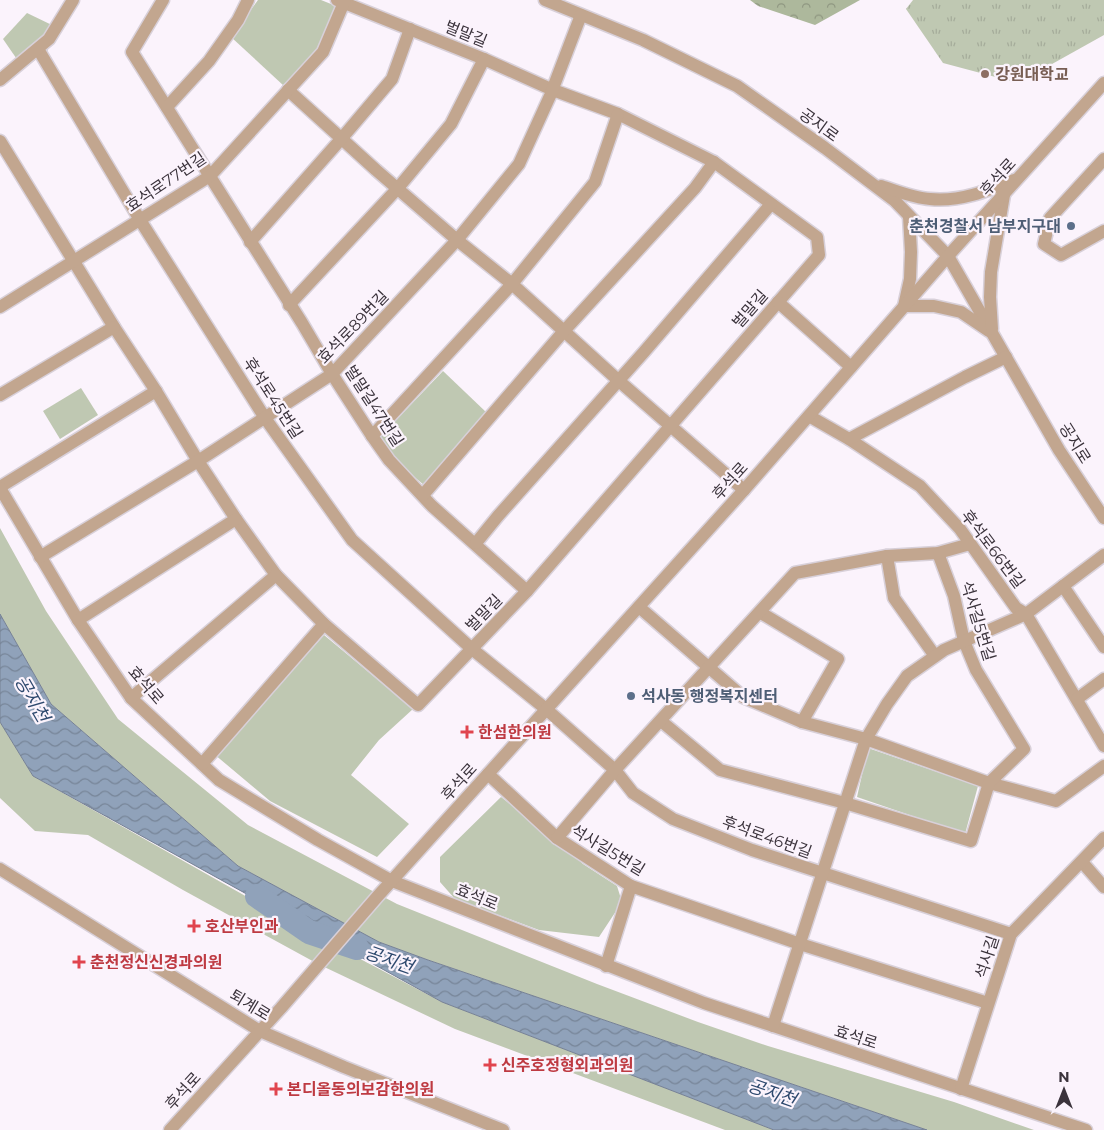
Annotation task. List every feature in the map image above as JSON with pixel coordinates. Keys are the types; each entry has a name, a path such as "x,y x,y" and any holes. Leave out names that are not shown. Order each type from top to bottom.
{"street":[{"path":"0,80 49,39 73,0"},
{"name":"벌말길47번길","path":"163,0 132,52 289,305 325,359 332,374 389,460 422,495 527,591"},
{"path":"167,107 209,61 238,20 248,0"},
{"name":"공지로","path":"545,0 643,40 737,86 895,201 948,256 1059,450 1104,518"},
{"name":"벌말길","path":"0,140 198,461 276,575 324,624 418,705 527,591 819,256 817,237 714,162 618,114 553,90 342,1"},
{"name":"효석로77번길","path":"2,301 75,261 210,176 323,52 342,1"},
{"name":"효석로89번길","path":"40,557 198,461 332,374 457,240 519,164 553,90 581,15"},
{"path":"250,242 392,78 410,29"},
{"name":"후석로45번길","path":"38,49 140,220 265,418 352,540 472,649 546,709"},
{"path":"289,305 398,188 451,124 484,60"},
{"name":"후석로","path":"170,1130 281,1008 392,880 744,490 948,256 1104,83"},
{"path":"288,90 376,170 457,240 512,284 618,381 744,490"},
{"path":"372,436 512,284 595,182 618,114"},
{"path":"1104,159 1050,218 1044,244 1062,255 1104,231"},
{"path":"422,495 564,330 695,188 714,162"},
{"path":"871,183 930,200 981,194 1018,178"},
{"path":"993,334 990,297 991,272 1004,194"},
{"path":"476,543 770,204"},
{"path":"909,216 910,279 904,306 934,306 961,312 993,334"},
{"path":"778,302 851,367"},
{"path":"0,395 114,327"},
{"path":"849,439 964,377 1006,357"},
{"path":"0,487 156,391"},
{"name":"후석로66번길","path":"809,416 849,439 920,486 960,529 1016,608 1026,614 1104,746"},
{"name":"효석로","path":"0,487 78,620 131,698 227,785 318,840 392,880 606,966 704,1003 1086,1130"},
{"path":"78,620 236,519"},
{"path":"938,553 970,544"},
{"name":"석사길5번길","path":"988,783 1024,749 976,670 964,641 954,596 938,553 887,556 795,574 615,770 557,838 631,886 800,944 988,1003"},
{"path":"774,1026 866,739 887,704 907,676 935,656 944,650 1026,614 1104,555"},
{"path":"887,556 894,598 935,656"},
{"path":"131,698 276,575"},
{"path":"1063,586 1104,647"},
{"path":"639,607 743,697 802,722 866,739 988,783 1056,801 1104,766"},
{"path":"760,612 838,659 802,722"},
{"path":"202,764 324,624"},
{"path":"1077,699 1104,679"},
{"name":"후석로46번길","path":"546,709 615,770 633,793 673,820 822,874 1011,934"},
{"path":"661,721 720,770 845,803 971,841 988,783"},
{"path":"488,774 557,838"},
{"name":"석사길","path":"961,1089 1011,934 1104,838"},
{"path":"1082,862 1104,887"},
{"name":"퇴계로","path":"0,869 260,1031 344,1067 503,1130"},
{"path":"606,966 631,886"}],"green space":[{"path":"258,0 321,0 341,8 315,59 284,86 231,37"},
{"path":"750,0 860,0 815,25 758,6"},
{"path":"913,0 1104,0 1104,35 1018,83 943,63 906,9"},
{"path":"27,13 56,27 47,52 23,68 3,39"},
{"path":"443,371 487,413 424,485 396,462 379,438"},
{"path":"81,388 98,415 60,439 43,411"},
{"path":"0,528 46,611 118,719 248,825 397,904 597,984 768,1046 954,1102 1034,1130 927,1130 379,942 238,866 51,704 0,614"},
{"path":"324,635 413,709 379,740 351,775 409,824 377,857 270,801 214,754 258,709"},
{"path":"0,722 33,776 309,932 442,1002 774,1130 725,1130 455,1029 318,964 88,835 35,831 0,798"},
{"path":"868,748 978,786 965,834 857,797"},
{"path":"501,797 562,844 583,864 617,886 622,902 599,937 539,930 455,899 440,882 440,857"}],"water":[{"path":"0,614 51,704 238,866 379,942 927,1130 774,1130 442,1002 33,776 0,722"}],"waterway":[{"name":"공지천","path":"257,896 309,932 357,948"}],"place":[{"name":"강원대학교","path":"985,74"},
{"name":"춘천경찰서 남부지구대","path":"1071,226"},
{"name":"석사동 행정복지센터","path":"631,696"},
{"name":"한섬한의원","path":"467,732"},
{"name":"호산부인과","path":"194,926"},
{"name":"춘천정신신경과의원","path":"79,962"},
{"name":"신주호정형외과의원","path":"490,1065"},
{"name":"본디올동의보감한의원","path":"276,1089"}]}
